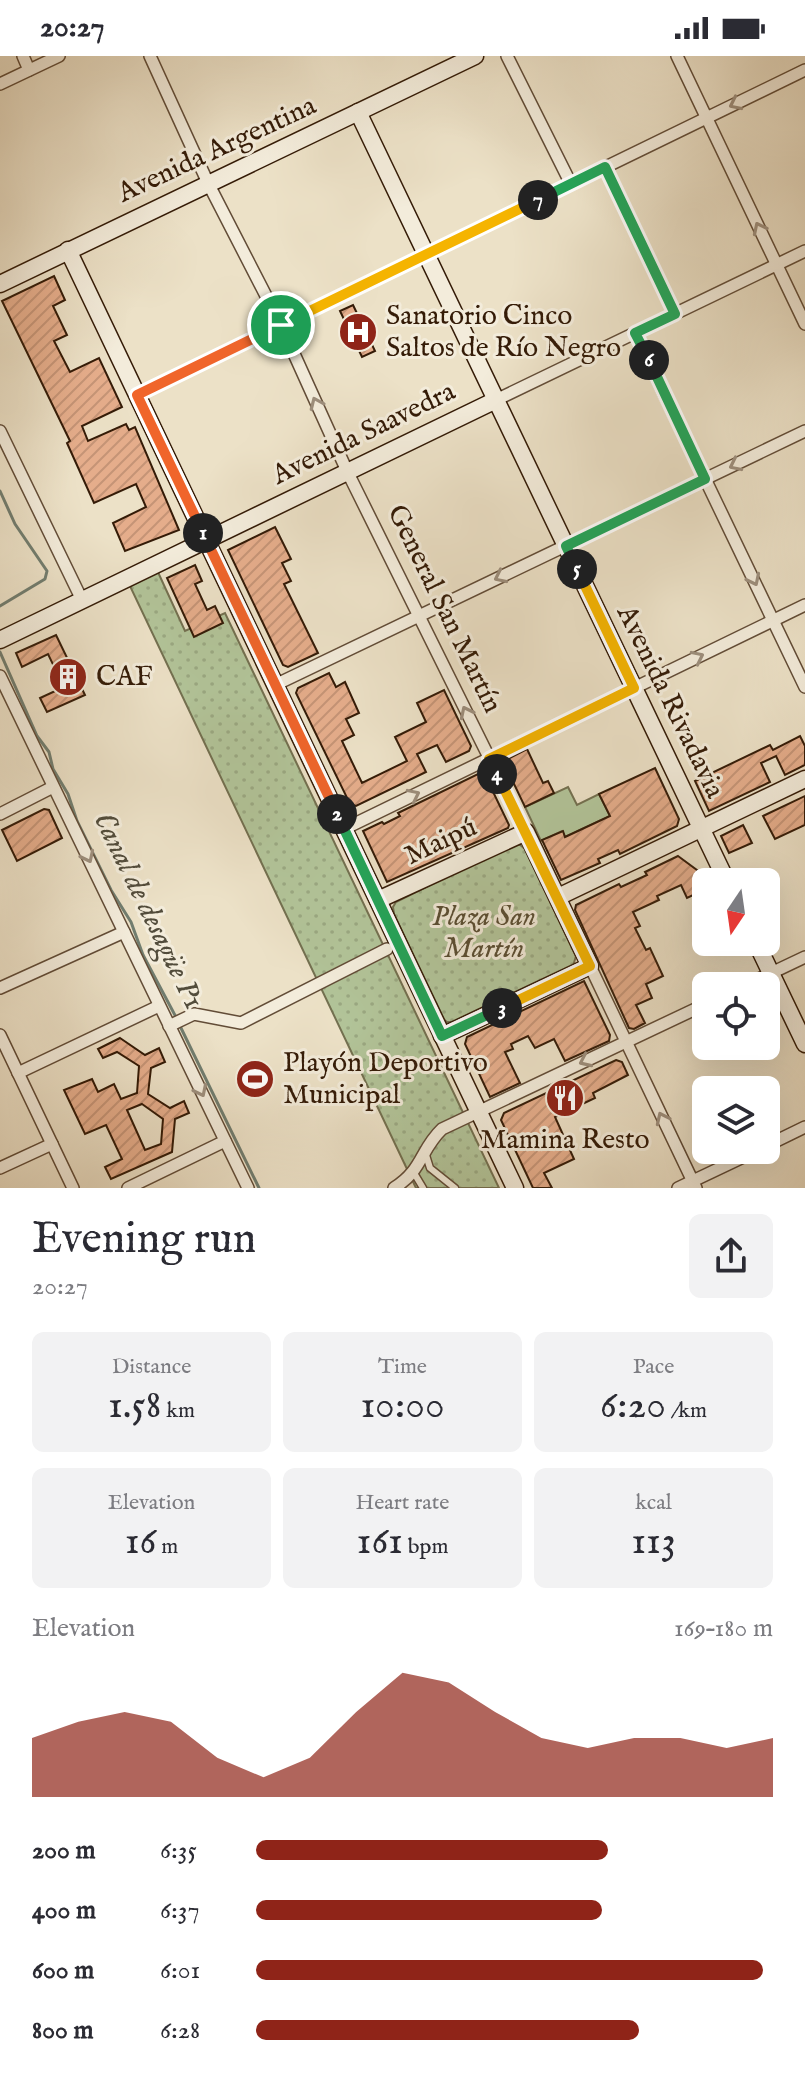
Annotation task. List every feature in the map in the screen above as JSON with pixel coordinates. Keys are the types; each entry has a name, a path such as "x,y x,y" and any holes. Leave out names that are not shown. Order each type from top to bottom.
{"main road":[{"name":"Avenida Argentina","path":"0,284 475,56"},
{"name":"Avenida Rivadavia","path":"358,112 720,868"},
{"path":"68,250 515,1188"},
{"name":"Avenida Saavedra","path":"0,640 496,400"},
{"path":"558,897 805,779"},
{"name":"General San Martín","path":"526,832 590,966"},
{"name":"Maipú","path":"378,900 526,832"},
{"path":"442,1036 590,966"},
{"path":"780,992 805,1044"}],"street":[{"path":"23,56 29,70"},
{"path":"0,84 59,56"},
{"name":"General San Martín","path":"150,56 208,183 281,325 347,471 526,832"},
{"path":"507,56 571,184"},
{"path":"677,56 805,324"},
{"path":"137,395 805,70"},
{"path":"605,167 675,314"},
{"name":"Avenida Saavedra","path":"496,400 805,251"},
{"path":"635,333 805,687"},
{"path":"0,431 82,600"},
{"path":"275,685 805,431"},
{"path":"344,829 805,605"},
{"path":"0,676 159,1006 175,1023 248,1188"},
{"path":"0,814 53,787"},
{"path":"0,988 124,932"},
{"path":"175,1023 194,1014 241,1023 387,949"},
{"path":"773,972 805,957"},
{"name":"General San Martín","path":"590,966 694,1184"},
{"path":"18,1073 159,1006"},
{"path":"394,1188 414,1173 442,1129 692,1011"},
{"path":"0,1035 73,1188"},
{"path":"780,1139 805,1127"},
{"path":"128,1188 225,1141"},
{"path":"0,1168 52,1144"},
{"path":"678,1188 694,1184 732,1164"}],"lane":[{"path":"425,1152 430,1168 455,1188"},
{"path":"414,1173 423,1188"}],"green space":[{"path":"157,570 185,631 225,613 499,1188 416,1188 129,584"},
{"path":"568,787 577,805 599,794 610,816 565,837 562,831 541,841 525,807"},
{"name":"Plaza San Martín","path":"512,844 519,844 525,849 576,956 573,966 453,1022 447,1022 442,1018 393,907 396,902"}],"building":[{"path":"54,276 65,300 53,306 67,335 54,341 70,372 99,358 122,407 82,426 88,441 126,424 129,430 135,427 179,530 125,551 113,523 146,507 136,484 94,503 67,443 70,441 2,301"},
{"name":"Sanatorio Cinco Saltos de Río Negro","path":"353,305 375,351 362,357 340,311"},
{"path":"275,527 291,559 282,563 291,581 284,584 318,653 288,667 283,665 228,550"},
{"path":"195,565 202,581 195,584 207,610 215,606 223,623 194,637 167,578"},
{"name":"CAF","path":"56,635 85,695 47,712 40,698 64,687 48,654 22,667 16,653"},
{"path":"329,673 336,687 345,682 359,713 346,719 354,735 342,741 362,783 407,761 395,737 426,722 417,703 444,690 471,746 469,751 446,762 437,745 417,754 426,772 356,806 350,804 296,693 298,688"},
{"path":"800,736 805,746 805,765 785,775 776,756 761,763 770,782 709,811 695,781 770,745 773,750"},
{"path":"527,749 543,783 548,781 554,793 525,807 505,765 506,760"},
{"path":"655,768 679,819 677,826 620,854 618,850 598,859 600,863 561,880 542,840 563,831 565,837 610,816 599,794"},
{"path":"480,773 485,775 508,828 387,882 363,831 382,822 384,824 400,816 398,813"},
{"path":"805,796 805,825 775,839 763,816"},
{"path":"44,809 49,810 62,838 17,861 2,830"},
{"path":"743,825 752,843 729,853 721,836"},
{"path":"678,856 694,868 692,896 687,898 681,885 633,912 640,926 635,928 646,950 650,948 663,976 646,984 652,998 636,1005 645,1023 634,1029 629,1028 575,910 576,905 619,884 621,887 647,875 645,872"},
{"path":"584,981 610,1035 609,1041 565,1061 554,1039 535,1048 528,1036 511,1044 513,1049 505,1052 520,1083 490,1097 465,1044 467,1037"},
{"path":"120,1038 145,1055 159,1048 165,1062 151,1068 148,1094 170,1108 184,1101 189,1113 175,1119 172,1152 111,1179 105,1167 122,1159 106,1125 85,1134 64,1090 92,1079 98,1092 114,1084 121,1099 137,1093 139,1066 117,1052 103,1058 98,1049","holes":["142,1104 163,1119 161,1144 145,1150 127,1110"]},
{"path":"616,1060 622,1062 628,1075 593,1093 595,1098 555,1117 574,1159 544,1173 552,1188 533,1188 501,1120 504,1113"}],"waterway":[{"name":"Canal de desagüe P1","path":"0,491 15,524 47,571 45,579 0,606"},
{"name":"Canal de desagüe P1","path":"0,652 37,736 49,752 53,769 68,794 77,821 111,890 131,922 143,955 177,1019"},
{"name":"Canal de desagüe P1","path":"180,1026 259,1188"}],"place":[{"name":"Sanatorio Cinco Saltos de Río Negro","path":"358,332"},
{"name":"CAF","path":"68,677"},
{"name":"Playón Deportivo Municipal","path":"255,1079"},
{"name":"Mamina Resto","path":"565,1098"}],"route":[{"path":"605,167 675,314 635,333 705,479 566,546 634,688 489,759 590,966 442,1036 137,395 281,325 605,167"}]}
